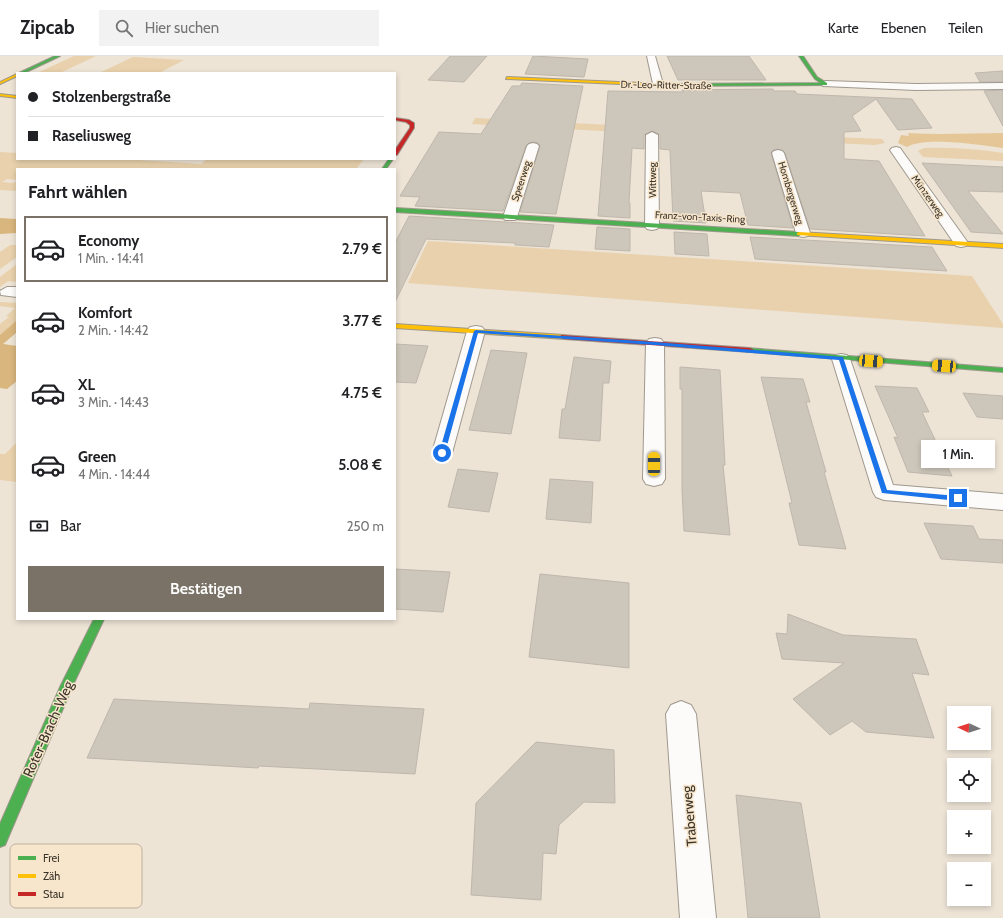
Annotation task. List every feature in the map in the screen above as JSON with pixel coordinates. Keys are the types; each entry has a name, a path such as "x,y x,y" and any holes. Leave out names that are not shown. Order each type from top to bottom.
{"street":[{"path":"23,72 58,56"},
{"path":"651,56 658,84"},
{"path":"801,56 816,78 826,84"},
{"path":"0,83 16,75"},
{"name":"Dr.-Leo-Ritter-Straße","path":"507,78 577,83 742,86 826,84 1003,86"},
{"path":"0,95 16,98"},
{"path":"396,119 407,121 412,124 412,128 396,152"},
{"name":"Wittweg","path":"652,135 652,226"},
{"name":"Speerweg","path":"510,217 533,146"},
{"name":"Münzerweg","path":"896,150 961,243"},
{"name":"Hombergerweg","path":"778,153 803,233"},
{"path":"385,168 391,160"},
{"name":"Franz-von-Taxis-Ring","path":"396,210 1003,246"},
{"path":"396,326 655,343 1003,370"},
{"path":"442,453 476,331"},
{"path":"654,479 655,343"},
{"path":"841,358 884,492 1003,502"},
{"name":"Roter-Brach-Weg","path":"0,840 67,686 99,620"},
{"name":"Traberweg","path":"681,714 698,918"}],"shaded area":[{"path":"74,56 96,56 62,72 39,72"},
{"path":"133,57 184,60 161,72 101,72"},
{"path":"475,118 651,127 641,133 472,124"},
{"path":"665,130 882,139 885,143 875,145 665,135"},
{"path":"908,133 1003,133 1003,148 954,142 926,142 907,147 898,143 901,135 909,136"},
{"path":"924,148 983,150 1003,153 1003,161 923,157 918,151"},
{"path":"0,152 16,153 16,160 139,160 201,164 206,160 363,160 357,168 16,168 16,180 7,179 2,182 13,183 16,182 16,191 0,190"},
{"path":"0,218 16,219 16,233 0,234"},
{"path":"428,241 972,276 1003,324 1003,328 408,283"},
{"path":"10,245 16,245 16,258 0,269 0,252"},
{"path":"16,265 16,282 8,281 0,287 0,277"},
{"path":"0,302 16,303 16,321 0,335 0,324 9,317 6,316 15,308 0,306"},
{"path":"16,321 16,333 3,344 16,346 16,382 7,389 0,388 0,335"},
{"path":"16,443 16,482 0,480 0,454 5,454"}],"building":[{"path":"450,56 487,56 464,82 428,80"},
{"path":"533,56 588,59 584,77 525,74"},
{"path":"667,56 749,56 766,80 678,80"},
{"path":"1003,71 1003,82 980,82 975,73"},
{"path":"522,83 583,86 556,214 520,212 540,146 538,143 533,142 526,146 503,211 415,206 420,197 400,196 439,132 481,134 512,86 520,86"},
{"path":"773,89 774,91 795,91 797,94 912,99 932,128 898,130 876,99 852,116 861,131 844,132 844,159 879,161 925,236 810,229 785,153 778,149 773,150 771,153 793,228 748,225 740,193 701,191 706,223 673,221 670,150 660,149 660,135 653,131 644,135 644,149 632,148 629,203 630,218 598,216 608,91 683,92 682,90"},
{"path":"1003,90 1003,126 984,91"},
{"path":"922,163 1003,167 1003,192 968,191 1003,234 971,232"},
{"path":"409,216 554,225 549,247 515,245 515,243 426,239 396,300 396,241"},
{"path":"597,227 630,229 630,251 595,249"},
{"path":"674,232 707,234 709,256 675,254"},
{"path":"750,237 932,247 947,271 755,259"},
{"path":"396,344 428,346 416,383 396,382"},
{"path":"491,350 527,353 511,434 469,430"},
{"path":"574,357 611,361 609,383 603,383 600,441 559,438 562,409 565,409"},
{"path":"680,367 720,370 725,465 723,465 730,535 684,531 682,490 682,389 680,389"},
{"path":"761,377 803,379 810,402 806,402 846,549 799,545 789,503 792,503"},
{"path":"875,386 917,388 929,412 922,412 952,476 908,472 894,437 898,438"},
{"path":"963,393 1003,396 1003,419 977,417"},
{"path":"458,469 498,473 489,512 448,507"},
{"path":"550,479 593,482 591,523 546,519"},
{"path":"924,523 973,526 979,539 1003,540 1003,563 941,559"},
{"path":"396,569 450,572 443,612 396,609"},
{"path":"540,574 629,583 629,668 529,657"},
{"path":"788,614 843,635 916,639 929,675 912,673 934,738 866,732 852,721 830,735 793,699 844,663 782,659 776,633 787,634"},
{"path":"114,699 309,709 310,703 424,709 415,774 259,766 258,768 87,758"},
{"path":"536,742 614,750 615,803 584,802 559,825 556,854 543,853 541,900 471,895 476,803"},
{"path":"736,795 801,803 820,918 748,918"}],"traffic: fast":[{"path":"23,72 58,56"},
{"path":"664,85 826,84 816,78 801,56"},
{"path":"385,168 390,160"},
{"path":"396,210 799,234"},
{"path":"750,350 1003,370"},
{"path":"0,840 67,685 99,620"}],"traffic: slow":[{"path":"0,83 16,75"},
{"path":"507,78 664,85"},
{"path":"0,95 16,97"},
{"path":"799,234 1003,246"},
{"path":"396,326 564,337"}],"traffic: jam":[{"path":"396,119 407,121 412,124 412,128 396,152"},
{"path":"564,337 750,350"}],"route":[{"path":"442,453 476,331 655,343 841,358 884,492 958,498"}]}
